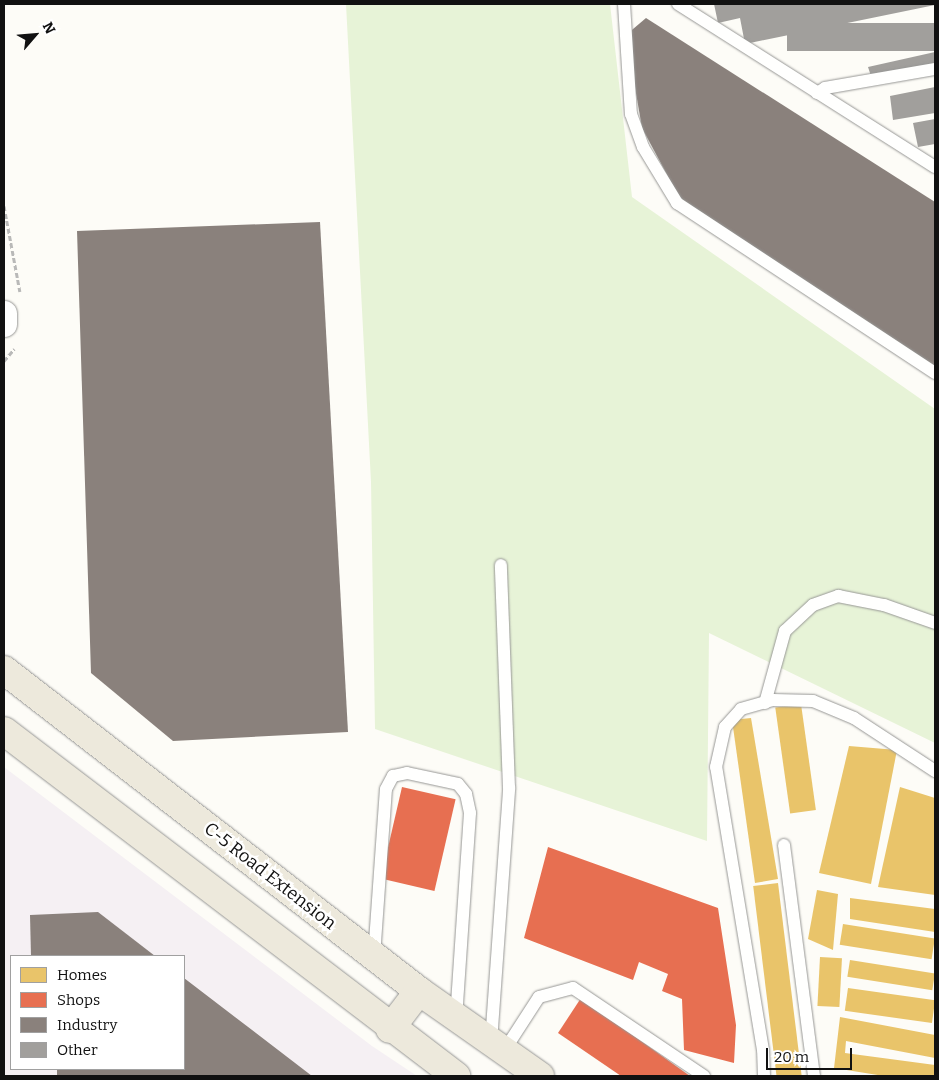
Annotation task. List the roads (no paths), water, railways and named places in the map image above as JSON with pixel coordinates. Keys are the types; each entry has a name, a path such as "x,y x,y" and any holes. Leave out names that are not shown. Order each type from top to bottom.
{"main road":[{"name":"C-5 Road Extension","path":"4,670 419,991 540,1076"},
{"path":"4,731 390,1029 456,1076"},
{"path":"390,1029 419,991"}],"street":[{"path":"4,313 4,324"}],"lane":[{"path":"624,4 631,114 643,148 677,203 935,373"},
{"path":"678,4 935,167"},
{"path":"817,93 825,88 935,69"},
{"path":"497,1046 509,788 501,565"},
{"path":"765,702 786,632 813,605 838,596 884,605 935,623"},
{"path":"764,1076 763,1050 716,767 725,727 741,709 765,702 813,701 854,718 935,771"},
{"path":"374,956 386,789 393,776 407,773 458,784 466,794 470,812 456,1017"},
{"path":"784,845 814,1076"},
{"path":"497,1046 539,997 573,988 704,1076"}]}
